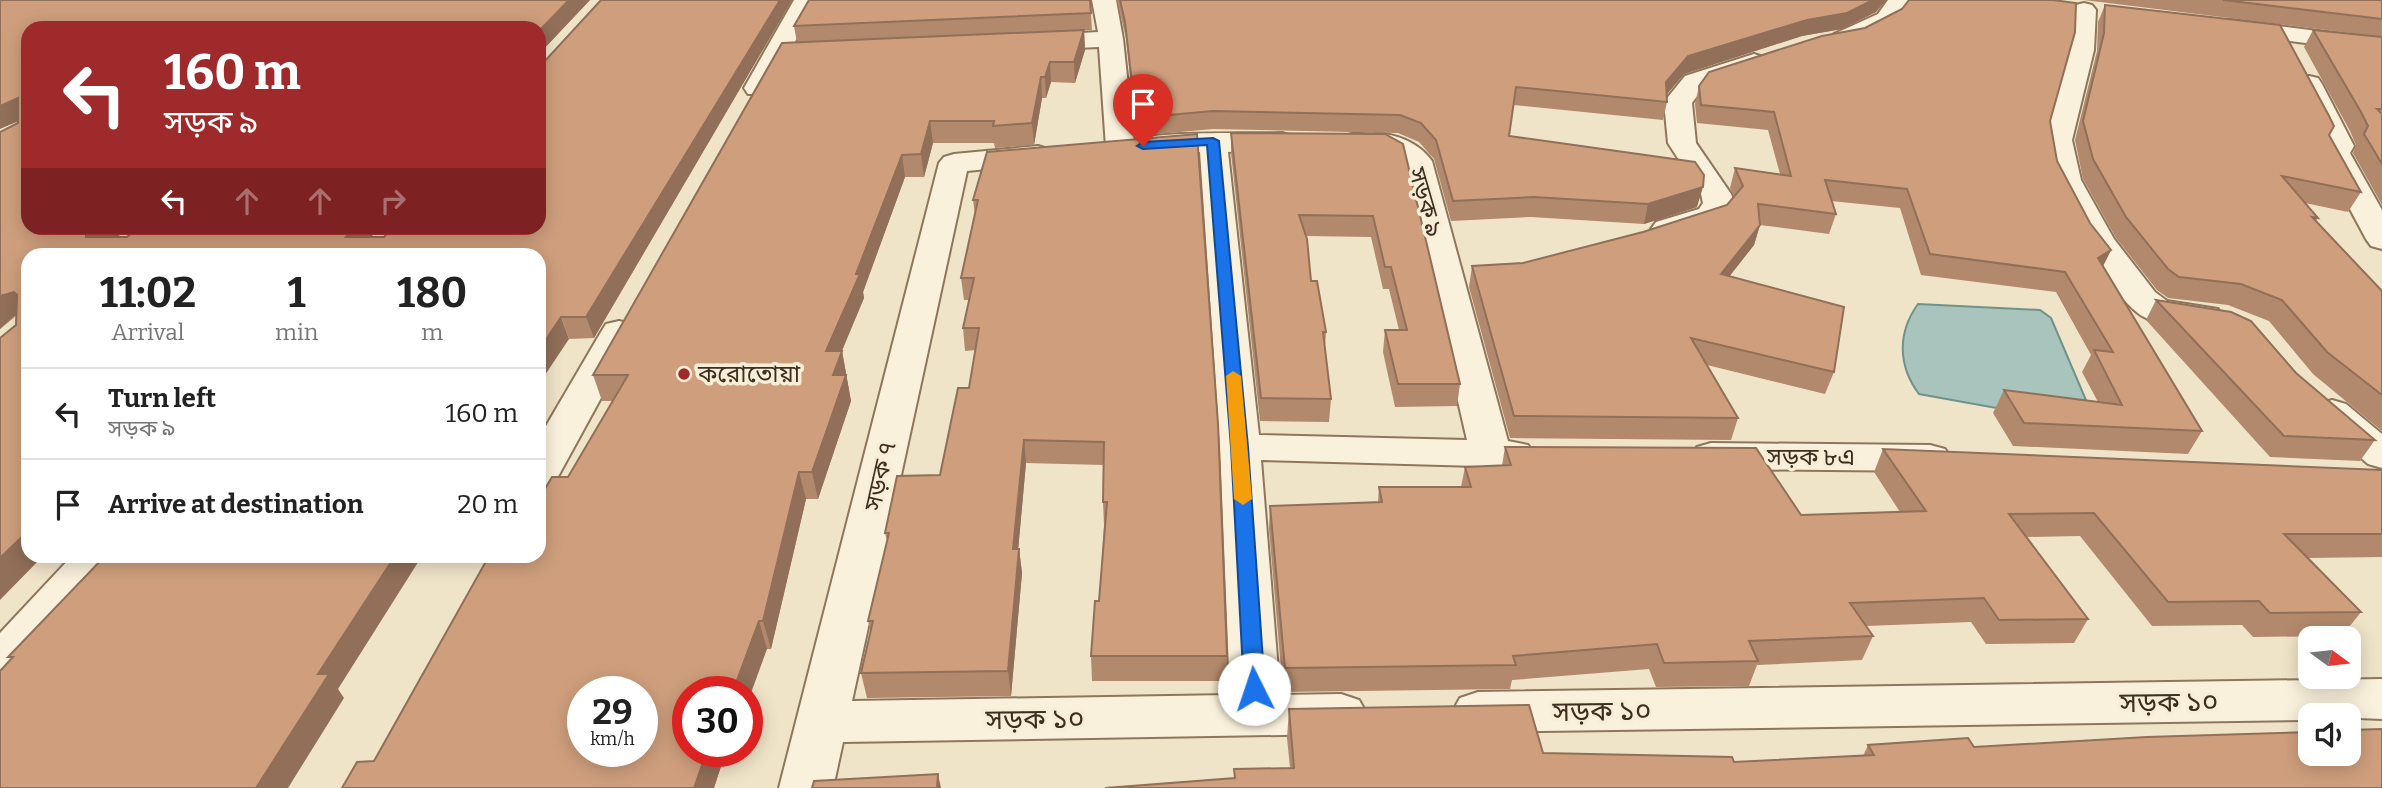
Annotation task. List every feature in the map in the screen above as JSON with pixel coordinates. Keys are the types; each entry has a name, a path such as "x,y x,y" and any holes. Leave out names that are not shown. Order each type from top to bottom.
{"street":[{"path":"742,114 790,53 806,0"},
{"path":"1092,150 1111,39 1104,0"},
{"path":"1812,44 1849,38 1886,19 1900,0"},
{"path":"2084,10 2082,50 2057,140 2066,180 2099,242 2143,299 2157,310 2235,321"},
{"path":"2208,24 2382,46"},
{"path":"2281,33 2334,132 2340,146 2334,153 2382,239"},
{"path":"1013,44 1111,39"},
{"path":"1639,239 1710,216 1719,204 1716,194 1682,143 1678,102 1694,82 1779,56"},
{"path":"1213,141 1240,447 1256,715"},
{"name":"সড়ক ৯","path":"954,163 1213,141 1388,142 1408,150 1417,161 1460,276 1491,454"},
{"name":"সড়ক ৭","path":"806,788 954,163"},
{"path":"546,461 634,306"},
{"path":"2308,393 2373,470"},
{"path":"1240,447 1547,454"},
{"name":"সড়ক ৮এ","path":"1673,456 1966,460"},
{"path":"0,665 93,563"},
{"name":"সড়ক ১০","path":"1437,713 2382,699"},
{"name":"সড়ক ১০","path":"821,722 1381,714"}],"water":[{"path":"1918,304 2040,310 2051,318 2097,426 1919,394 1907,372 1903,349 1906,326"}],"building":[{"path":"0,0 569,0 546,24 546,21 21,21 21,235 546,235 546,60 601,0 780,0 586,317 561,317 546,340 546,248 21,248 21,538 0,558 0,338 16,325 17,295 14,292 0,296 0,132 18,123 18,98 0,106"},
{"path":"809,0 1090,0 1091,13 794,26"},
{"path":"1120,0 1873,0 1847,13 1807,20 1688,56 1666,82 1667,102 1516,87 1509,136 1695,162 1704,175 1703,187 1648,204 1534,197 1453,201 1436,140 1421,123 1400,115 1213,111 1136,118"},
{"path":"1909,0 2053,0 2076,3 2075,32 2050,121 2057,161 2090,223 2111,250 2098,258 2202,431 2024,423 2004,390 2122,405 2094,350 2113,352 2065,272 1930,254 1907,189 1825,180 1836,214 1758,204 1760,225 1721,274 1844,307 1834,372 1691,338 1738,418 1514,416 1472,266 1523,263 1643,232 1727,205 1743,186 1735,168 1791,176 1774,112 1701,105 1699,86 1709,72 1822,36 1865,28 1902,9"},
{"path":"2223,0 2382,0 2382,19"},
{"path":"2105,5 2280,25 2334,126 2329,135 2361,192 2282,176 2318,218 2312,217 2382,291 2382,395 2327,352 2282,300 2241,284 2179,277 2168,269 2126,217 2093,159 2083,121 2104,33"},
{"path":"1084,30 1074,62 1050,62 1045,77 1041,77 1032,123 993,126 994,121 930,121 921,154 902,155 856,274 860,274 826,351 842,351 833,375 846,375 812,472 799,472 763,621 759,621 739,676 672,676 672,767 701,767 694,788 342,788 357,762 374,761 485,563 546,563 546,487 552,477 568,477 628,375 593,375 782,43"},
{"path":"2313,30 2382,37 2382,109 2377,109 2382,114 2382,164 2364,134 2368,126 2361,112"},
{"path":"1231,133 1385,134 1403,144 1460,384 1398,384 1385,330 1407,330 1391,267 1385,267 1373,216 1299,215 1307,239 1311,281 1317,281 1326,332 1323,332 1331,399 1261,398"},
{"path":"1197,134 1218,424 1227,656 1091,656 1095,601 1099,601 1107,502 1103,502 1104,442 1024,440 1013,549 1019,549 1008,671 861,673 873,621 868,621 889,533 885,533 897,476 940,475 958,388 969,388 979,328 963,328 974,278 961,278 978,200 973,200 987,152"},
{"path":"2156,300 2231,312 2251,321 2296,373 2375,440 2284,436"},
{"path":"1505,447 1756,448 1801,515 1926,511 1883,449 2382,470 2382,534 2284,534 2361,612 2270,613 2259,601 2168,602 2094,513 2009,514 2088,619 1999,620 1984,598 1850,603 1873,636 1749,641 1758,661 1664,663 1657,644 1513,656 1516,665 1285,668 1270,506 1382,502 1379,487 1471,487 1465,467 1511,465"},
{"path":"98,563 390,563 318,674 329,674 256,788 0,788 0,671 13,657 8,657"},
{"path":"1529,705 1543,753 1732,757 1734,762 1874,755 1868,745 1968,738 1974,747 2147,737 2298,732 2298,766 2361,766 2361,730 2382,729 2382,788 1105,788 1235,778 1234,769 1294,768 1289,709"},
{"path":"938,774 937,788 812,788 814,781"}],"slow traffic":[{"path":"1233,376 1243,499"}],"place":[{"name":"করোতোয়া","path":"684,374"}],"route":[{"path":"1143,146 1213,141 1240,447 1254,689"}]}
